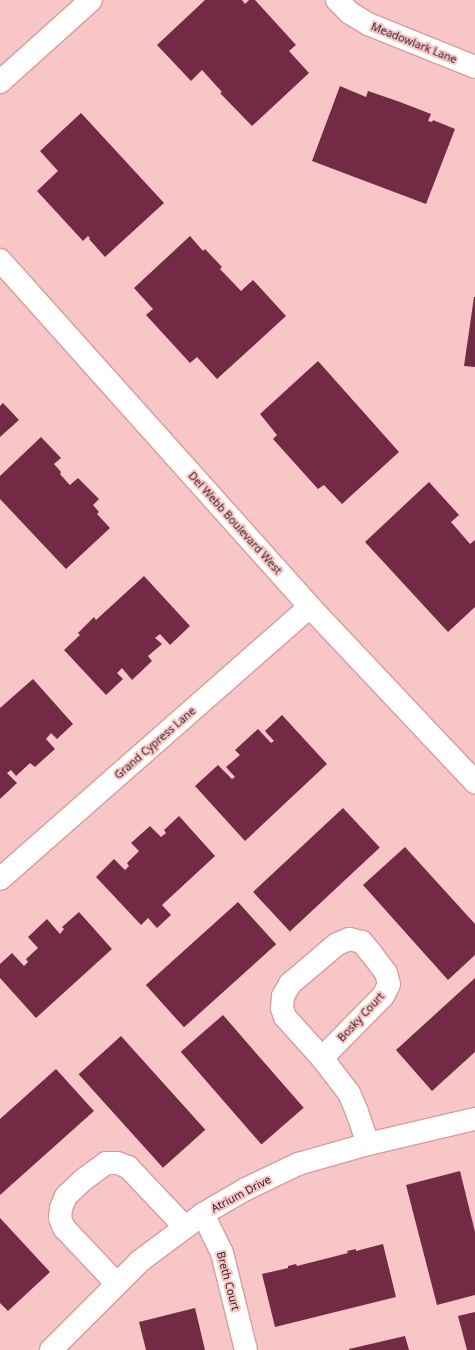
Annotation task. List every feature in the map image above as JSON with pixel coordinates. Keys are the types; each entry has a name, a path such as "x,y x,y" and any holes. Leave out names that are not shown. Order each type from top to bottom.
{"street":[{"path":"0,82 91,0"},
{"name":"Meadowlark Lane","path":"338,0 350,12 368,24 475,67"},
{"name":"Del Webb Boulevard West","path":"0,260 310,607 475,782"},
{"name":"Grand Cypress Lane","path":"0,879 310,607"},
{"name":"Bosky Court","path":"322,1058 383,996 389,984 386,973 362,942 349,939 337,944 290,984 283,996 282,1008 285,1017 322,1058 349,1092 368,1144"},
{"name":"Atrium Drive","path":"51,1350 140,1261 203,1214 246,1189 298,1164 368,1144 475,1119"},
{"path":"117,1284 64,1228 60,1218 61,1208 66,1196 83,1180 106,1164 118,1163 128,1167 185,1227"},
{"name":"Breth Court","path":"203,1214 222,1254 246,1350"}],"building":[{"path":"205,0 242,0 245,4 249,0 255,0 296,45 289,51 309,73 252,126 220,93 222,92 202,70 191,81 157,45"},
{"path":"340,86 366,97 368,91 400,102 431,114 428,121 432,122 433,120 455,129 426,204 312,161"},
{"path":"81,113 164,203 105,257 88,236 83,241 37,191 58,171 40,151"},
{"path":"190,236 203,251 205,249 222,267 220,269 241,291 253,280 286,316 217,379 197,357 190,363 146,315 153,309 134,288"},
{"path":"475,297 475,367 464,366"},
{"path":"318,361 399,452 342,504 324,485 318,489 273,439 277,435 260,414"},
{"path":"3,403 19,420 0,437 0,406"},
{"path":"41,437 61,458 54,464 67,482 70,485 78,478 99,499 93,505 99,512 97,514 110,528 66,569 0,499 0,476"},
{"path":"429,482 459,515 451,522 470,544 475,540 475,607 448,632 365,542"},
{"path":"144,576 190,626 170,645 160,634 155,638 162,644 148,656 152,661 132,680 122,668 117,673 123,679 106,695 64,650 80,635 78,633 94,617 96,620"},
{"path":"33,679 73,724 57,739 51,733 46,739 55,749 35,767 30,763 16,776 11,770 7,773 17,783 0,799 0,708"},
{"path":"282,715 327,764 245,841 195,786 218,765 232,779 235,777 226,767 240,755 235,750 258,729 271,743 274,741 265,731"},
{"path":"343,808 380,847 290,931 253,892"},
{"path":"179,816 215,856 162,905 171,915 157,928 148,918 141,925 96,877 114,859 125,870 129,866 127,863 139,851 131,843 150,826 161,837 166,833 164,830"},
{"path":"405,847 475,924 475,955 448,980 363,885"},
{"path":"238,902 276,944 184,1027 146,985"},
{"path":"79,912 112,949 36,1018 0,978 0,964 12,953 24,966 28,962 26,959 38,948 28,937 47,919 60,934 64,929 62,927"},
{"path":"475,978 475,1052 432,1091 396,1050"},
{"path":"223,1015 304,1108 261,1145 181,1052"},
{"path":"121,1036 205,1130 163,1168 79,1074"},
{"path":"56,1069 94,1111 0,1195 0,1119"},
{"path":"460,1171 475,1232 475,1295 437,1305 406,1185"},
{"path":"0,1218 50,1272 8,1311 0,1303"},
{"path":"383,1244 396,1297 275,1327 262,1274 288,1268 288,1266 296,1264 297,1266 348,1253 347,1251 356,1249 356,1251"},
{"path":"195,1308 205,1350 146,1350 139,1322"},
{"path":"475,1312 475,1350 467,1350 458,1316"},
{"path":"405,1336 409,1350 349,1350 349,1349"}]}
